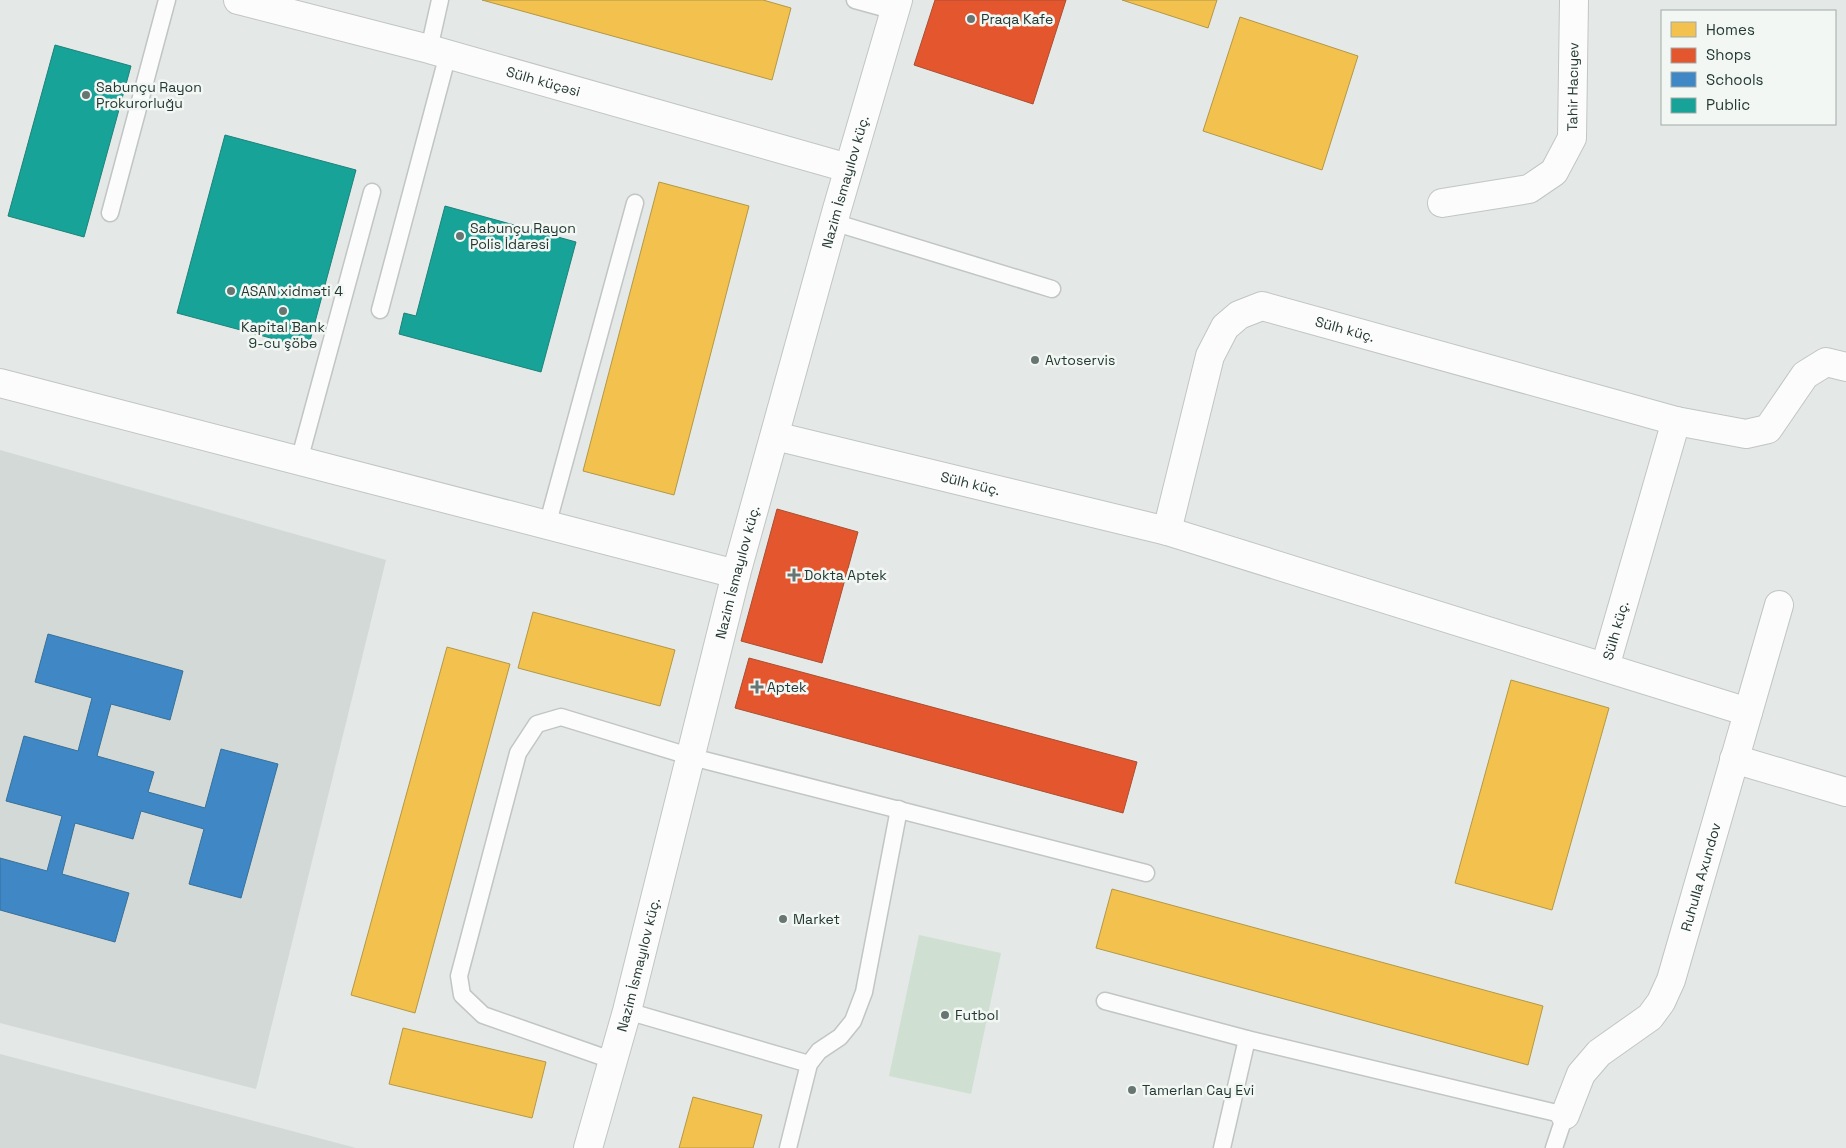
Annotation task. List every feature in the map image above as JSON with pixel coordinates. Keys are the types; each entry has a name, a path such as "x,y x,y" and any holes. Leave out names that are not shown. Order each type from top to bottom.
{"street":[{"name":"Sülh küçəsi","path":"238,0 438,52 848,168"},
{"name":"Tahir Hacıyev","path":"1442,203 1529,189 1554,172 1572,138 1574,0"},
{"name":"Nazim İsmayılov küç.","path":"588,1148 627,1011 692,757 736,574 848,168 896,5"},
{"name":"Sülh küç.","path":"1167,531 1210,356 1224,327 1239,315 1262,306 1676,421 1746,434 1768,429 1805,375 1826,362 1846,367"},
{"path":"0,383 736,574"},
{"name":"Sülh küç.","path":"1605,667 1676,421"},
{"name":"Sülh küç.","path":"775,436 1167,531 1748,712"},
{"name":"Ruhulla Axundov","path":"1565,1115 1581,1074 1598,1053 1650,1017 1661,1002 1671,980 1780,605"},
{"path":"1734,759 1846,792"}],"lane":[{"path":"110,213 167,0"},
{"path":"380,310 438,52 440,0"},
{"path":"855,0 896,5"},
{"path":"299,461 372,192"},
{"path":"547,526 635,203"},
{"path":"833,222 1052,289"},
{"path":"614,1061 483,1015 462,995 459,976 518,753 537,724 562,717 692,757 1146,873"},
{"path":"788,1148 810,1064 819,1051 840,1038 853,1021 864,992 899,809"},
{"path":"1105,1000 1247,1039 1565,1115 1554,1148"},
{"path":"627,1011 810,1064"},
{"path":"1222,1148 1247,1039"}],"shaded area":[{"path":"0,450 386,560 256,1089 0,1023"},
{"path":"0,1054 356,1148 0,1148"}],"green space":[{"name":"Futbol","path":"919,935 1001,953 971,1094 889,1076"}],"building: Homes":[{"path":"482,0 763,0 791,8 772,80"},
{"path":"1122,0 1217,0 1208,28"},
{"path":"1240,17 1358,56 1322,170 1203,131"},
{"path":"659,182 749,206 674,495 583,471"},
{"path":"533,612 675,650 660,706 518,668"},
{"path":"447,647 510,664 415,1013 351,995"},
{"path":"1511,680 1609,708 1552,910 1455,883"},
{"path":"1112,889 1543,1006 1528,1065 1096,948"},
{"path":"403,1028 546,1062 532,1118 389,1084"},
{"path":"693,1097 762,1115 753,1148 679,1148"}],"building: Shops":[{"path":"935,0 1066,0 1033,104 914,65"},
{"path":"777,509 858,532 822,663 741,641"},
{"path":"749,658 1137,762 1123,813 735,708"}],"building: Schools":[{"path":"48,634 183,671 170,720 111,704 97,756 154,772 148,792 205,808 221,749 278,764 241,898 189,884 204,829 141,811 133,839 75,823 62,874 129,893 115,942 0,910 0,858 47,871 62,816 6,801 24,736 78,751 92,698 35,682"}],"building: Public":[{"path":"55,45 131,66 84,237 8,216"},
{"path":"225,135 356,170 308,348 177,313"},
{"path":"445,206 576,242 541,372 399,334 404,313 416,316"}],"place":[{"name":"Praqa Kafe","path":"971,19"},
{"name":"Sabunçu Rayon Prokurorluğu","path":"86,95"},
{"name":"Sabunçu Rayon Polis İdarəsi","path":"460,236"},
{"name":"ASAN xidməti 4","path":"231,291"},
{"name":"Kapital Bank 9-cu şöbə","path":"283,311"},
{"name":"Avtoservis","path":"1035,360"},
{"name":"Dokta Aptek","path":"794,575"},
{"name":"Aptek","path":"757,687"},
{"name":"Market","path":"783,919"},
{"name":"Futbol","path":"945,1015"},
{"name":"Tamerlan Cay Evi","path":"1132,1090"}]}
